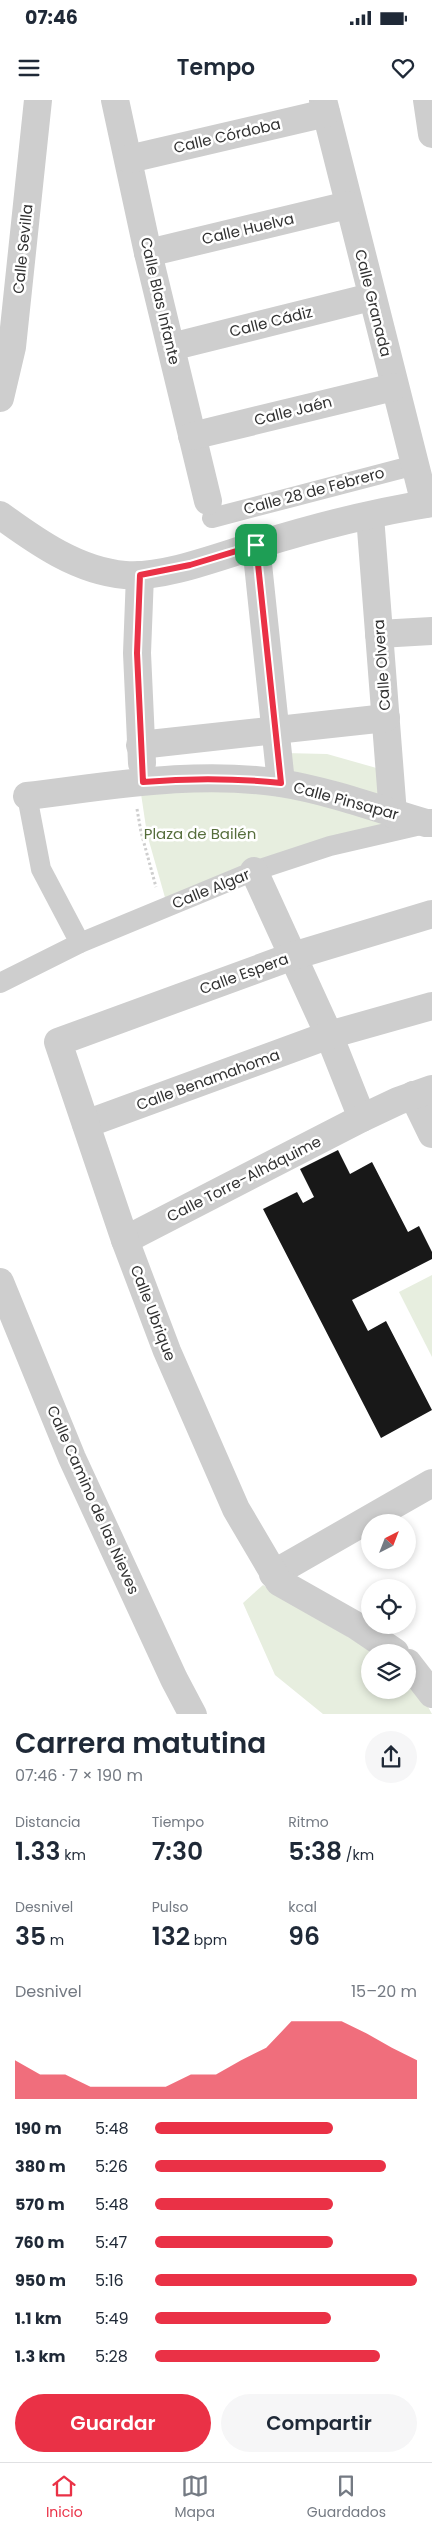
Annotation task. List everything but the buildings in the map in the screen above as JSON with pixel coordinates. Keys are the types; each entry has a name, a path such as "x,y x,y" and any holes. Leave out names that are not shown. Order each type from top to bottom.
{"street":[{"name":"Calle Sevilla","path":"0,398 14,327 38,100"},
{"name":"Calle Blas Infante","path":"115,100 148,253 210,509"},
{"path":"427,100 432,134"},
{"name":"Calle Córdoba","path":"128,159 325,107"},
{"name":"Calle Granada","path":"325,107 394,387 415,465 429,504"},
{"name":"Calle Huelva","path":"148,253 348,205"},
{"name":"Calle Cádiz","path":"171,347 371,297"},
{"name":"Calle Jaén","path":"192,436 394,387"},
{"name":"Calle 28 de Febrero","path":"210,509 415,465"},
{"path":"0,515 47,546 76,562 108,572 140,575 190,565 256,545 370,516 429,504"},
{"name":"Calle Olvera","path":"370,516 393,814"},
{"path":"256,545 281,783"},
{"path":"138,783 140,745 137,653 140,575"},
{"path":"379,634 432,631"},
{"path":"140,745 386,718"},
{"name":"Calle Pinsapar","path":"27,796 138,783 221,778 281,783 322,792 429,823"},
{"path":"27,796 41,869 80,943"},
{"name":"Calle Algar","path":"0,983 80,943 254,871 330,846 429,823"},
{"path":"254,871 329,1035 362,1118"},
{"name":"Calle Espera","path":"58,1042 293,956 432,914"},
{"name":"Calle Benamahoma","path":"86,1124 329,1035 432,1006"},
{"name":"Calle Ubrique","path":"58,1042 126,1240 197,1423 236,1509 272,1574"},
{"path":"423,1092 432,1134"},
{"name":"Calle Torre-Alháquime","path":"126,1240 362,1118 423,1092"},
{"name":"Calle Camino de las Nieves","path":"0,1282 72,1458 174,1679 193,1714"},
{"path":"383,1644 354,1625 288,1588 272,1574 432,1482"},
{"path":"416,1673 432,1694"}],"path":[{"path":"138,783 141,832 164,909"}],"green space":[{"path":"284,753 327,754 380,769 380,804 285,779"},
{"name":"Plaza de Bailén","path":"140,787 279,790 391,822 166,901 147,834"},
{"path":"432,1275 432,1357 399,1292"},
{"path":"263,1585 361,1645 361,1699 416,1699 416,1688 432,1714 323,1714 275,1675 243,1603"}],"route":[{"path":"256,545 281,783 238,778 194,778 143,782 137,653 140,575 190,565 256,545"}]}
